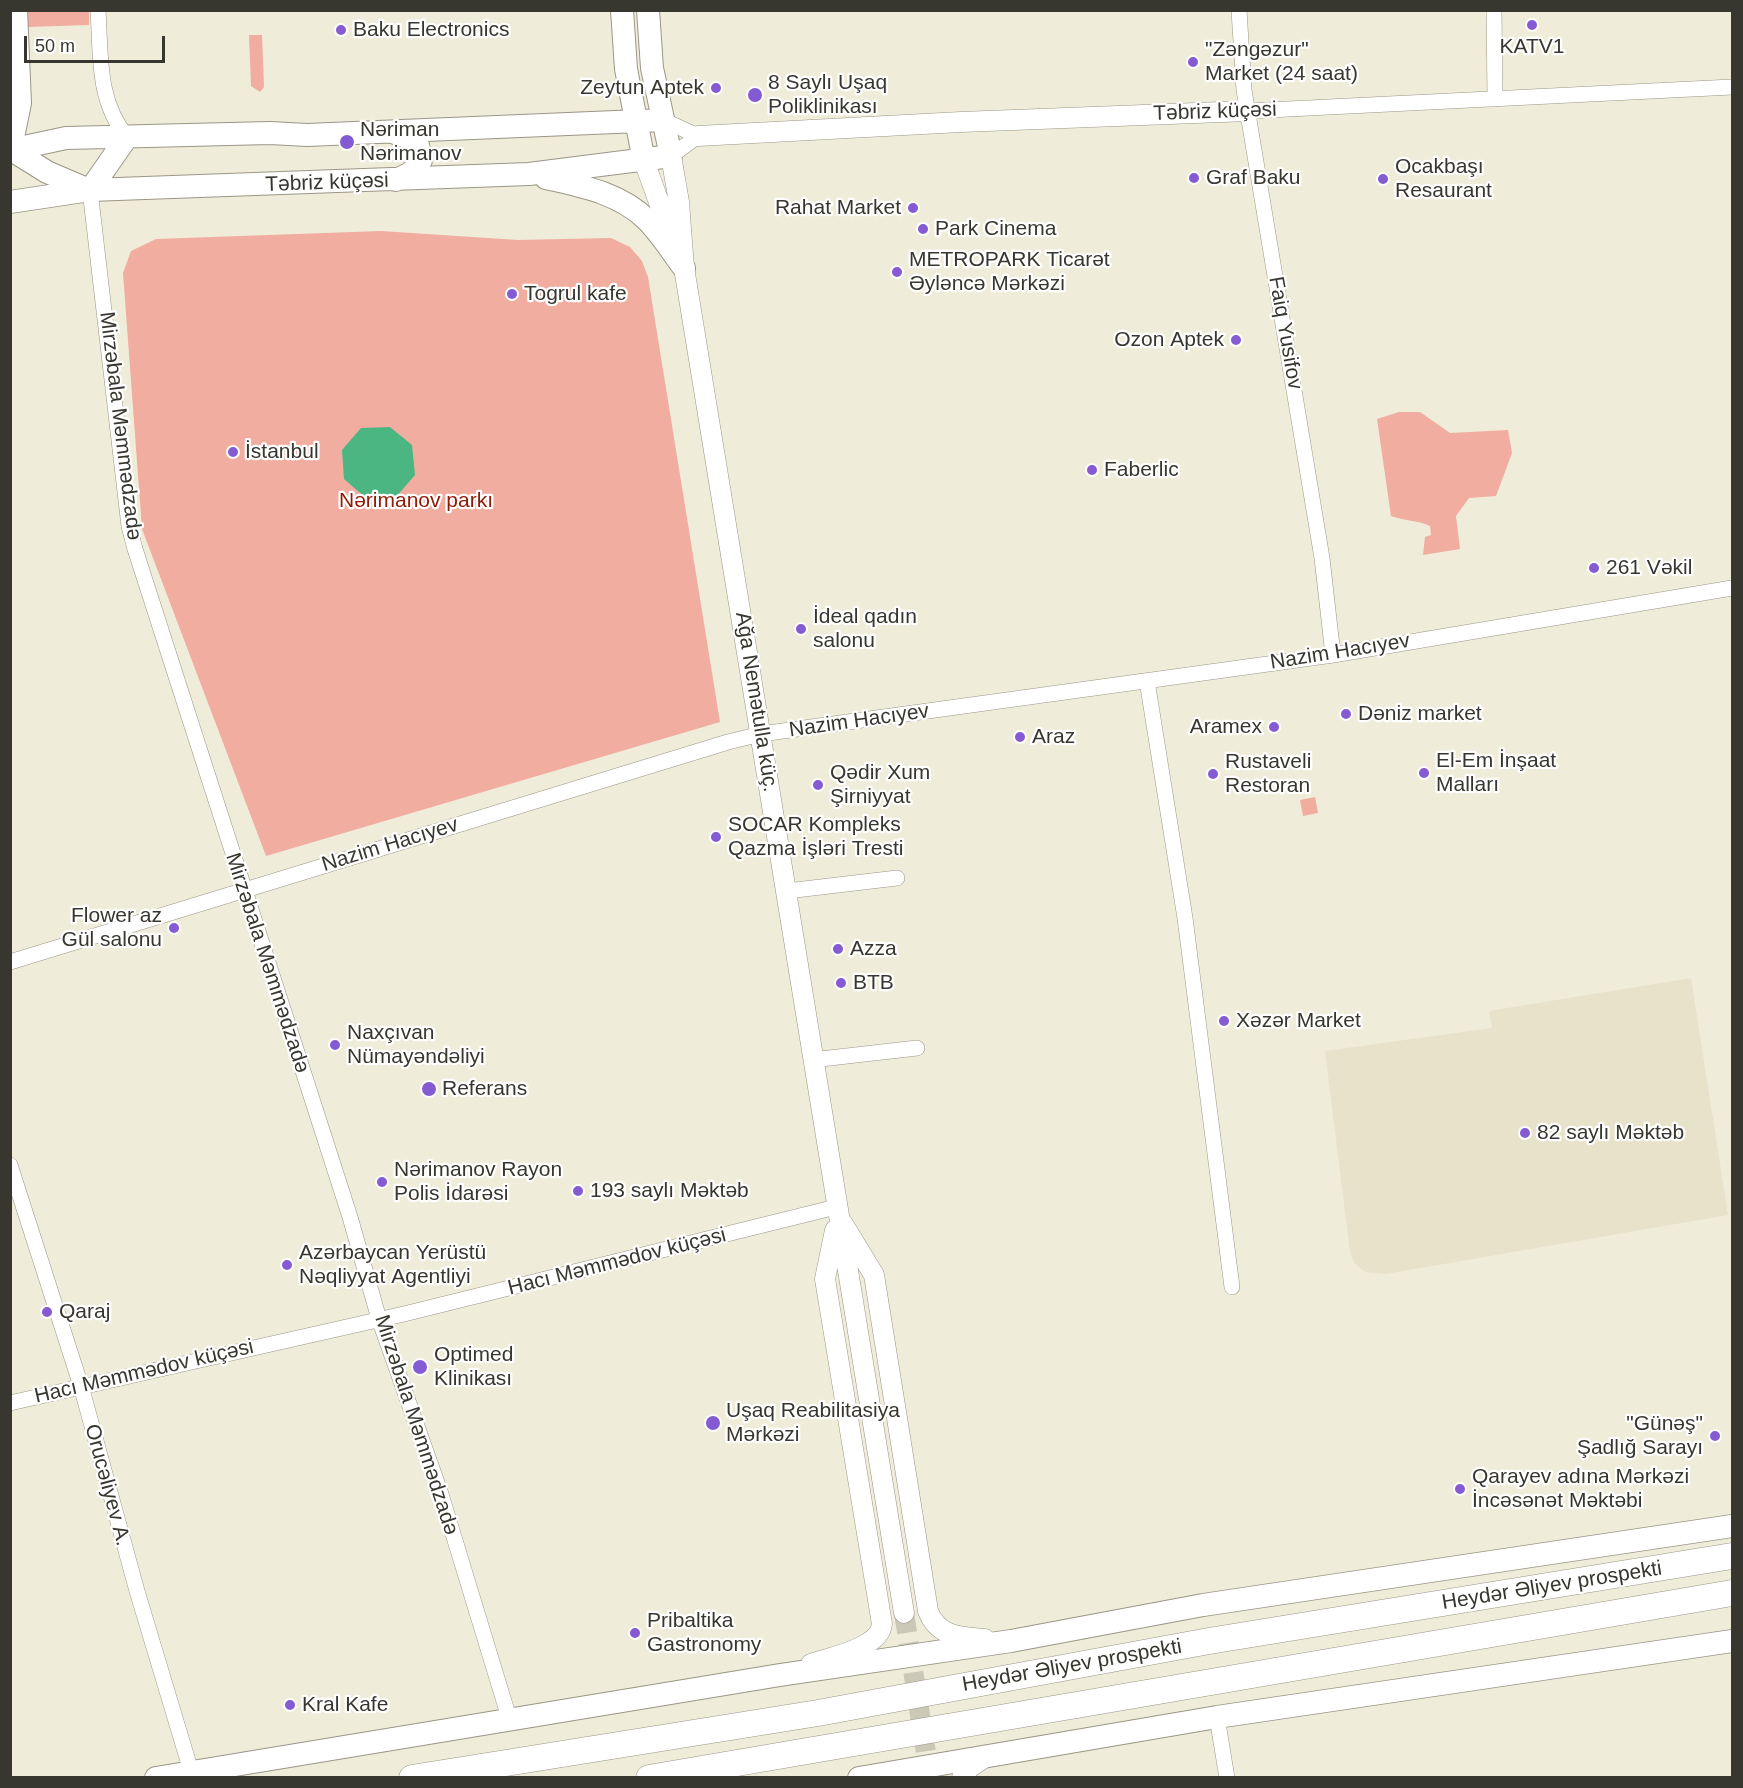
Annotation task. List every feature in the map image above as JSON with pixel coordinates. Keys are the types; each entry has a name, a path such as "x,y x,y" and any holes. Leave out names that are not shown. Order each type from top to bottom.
{"highway":[{"name":"Heydər Əliyev prospekti","path":"412,1778 818,1713 1209,1641 1732,1556"},
{"name":"Heydər Əliyev prospekti","path":"650,1778 1732,1593"}],"main road":[{"path":"11,150 20,103 16,10"},
{"path":"622,10 626,69 644,161"},
{"path":"648,10 652,68 672,156"},
{"path":"20,103 26,115 37,125 66,138"},
{"path":"11,150 66,138 390,132 663,120"},
{"path":"390,132 409,138 418,145 421,160 411,172 394,181"},
{"path":"11,150 47,172 90,190 128,138"},
{"name":"Təbriz küçəsi","path":"10,202 90,190 394,181 530,174 672,156"},
{"path":"530,174 601,192 625,203 650,222 684,268"},
{"path":"156,1778 780,1675 1011,1641 1203,1605 1732,1526"},
{"path":"861,1777 1217,1718 1732,1641"}],"street":[{"path":"98,10 103,93 116,124 128,138"},
{"name":"Faiq Yusifov","path":"1239,10 1248,111 1322,558 1333,655"},
{"path":"1494,10 1495,97"},
{"name":"Təbriz küçəsi","path":"698,136 1732,87"},
{"path":"663,120 698,136 672,156 684,268"},
{"path":"644,161 684,268"},
{"name":"Mirzəbala Məmmədzadə","path":"90,190 129,526 231,852 245,889 350,1216 379,1319 440,1491 510,1721"},
{"name":"Ağa Nemətulla küç.","path":"684,268 787,891 841,1242 904,1613"},
{"name":"Nazim Hacıyev","path":"10,962 716,745 761,734 1333,655 1732,588"},
{"path":"1147,681 1185,918 1232,1287"},
{"path":"787,891 897,878"},
{"path":"812,1060 918,1048"},
{"name":"Orucəliyev A.","path":"10,1165 81,1386 137,1591 191,1771"},
{"path":"837,1211 874,1275 930,1617 939,1629 948,1634 1011,1641"},
{"path":"780,1675 868,1644 877,1639 882,1630 825,1279 837,1211"},
{"name":"Hacı Məmmədov küçəsi","path":"10,1403 837,1211"},
{"path":"1217,1718 1227,1778"},
{"path":"962,1778 969,1767 990,1755"}],"shaded area":[{"path":"390,427 412,445 415,475 396,497 367,499 344,479 342,450 361,428"},
{"name":"82 saylı Məktəb","path":"1691,978 1728,1215 1386,1274 1365,1272 1354,1263 1350,1252 1325,1051 1492,1028 1489,1011"}],"green space":[{"path":"27,11 89,11 89,25 27,27"},
{"path":"249,35 262,35 264,87 260,92 251,86"},
{"name":"Nərimanov parkı","path":"381,231 518,240 611,238 630,247 642,261 648,277 720,722 266,856 142,529 123,273 131,251 156,239"},
{"path":"1399,412 1420,412 1450,433 1508,430 1512,453 1496,496 1469,498 1456,516 1460,549 1423,555 1425,537 1431,535 1430,526 1391,516 1377,419"},
{"path":"1315,797 1318,813 1303,816 1300,800"}],"tunnel":[{"path":"904,1613 930,1778"}],"place":[{"name":"KATV1","path":"1532,25"},
{"name":"Baku Electronics","path":"341,30"},
{"name":"\"Zəngəzur\" Market (24 saat)","path":"1193,62"},
{"name":"Zeytun Aptek","path":"716,88"},
{"name":"8 Saylı Uşaq Poliklinikası","path":"755,95"},
{"name":"Nəriman Nərimanov","path":"347,142"},
{"name":"Graf Baku","path":"1194,178"},
{"name":"Ocakbaşı Resaurant","path":"1383,179"},
{"name":"Rahat Market","path":"913,208"},
{"name":"Park Cinema","path":"923,229"},
{"name":"METROPARK Ticarət Əyləncə Mərkəzi","path":"897,272"},
{"name":"Togrul kafe","path":"512,294"},
{"name":"Ozon Aptek","path":"1236,340"},
{"name":"İstanbul","path":"233,452"},
{"name":"Faberlic","path":"1092,470"},
{"name":"261 Vəkil","path":"1594,568"},
{"name":"İdeal qadın salonu","path":"801,629"},
{"name":"Dəniz market","path":"1346,714"},
{"name":"Aramex","path":"1274,727"},
{"name":"Araz","path":"1020,737"},
{"name":"El-Em İnşaat Malları","path":"1424,773"},
{"name":"Rustaveli Restoran","path":"1213,774"},
{"name":"Qədir Xum Şirniyyat","path":"818,785"},
{"name":"SOCAR Kompleks Qazma İşləri Tresti","path":"716,837"},
{"name":"Flower az Gül salonu","path":"174,928"},
{"name":"Azza","path":"838,949"},
{"name":"BTB","path":"841,983"},
{"name":"Xəzər Market","path":"1224,1021"},
{"name":"Naxçıvan Nümayəndəliyi","path":"335,1045"},
{"name":"Referans","path":"429,1089"},
{"name":"82 saylı Məktəb","path":"1525,1133"},
{"name":"Nərimanov Rayon Polis İdarəsi","path":"382,1182"},
{"name":"193 saylı Məktəb","path":"578,1191"},
{"name":"Azərbaycan Yerüstü Nəqliyyat Agentliyi","path":"287,1265"},
{"name":"Qaraj","path":"47,1312"},
{"name":"Optimed Klinikası","path":"420,1367"},
{"name":"Uşaq Reabilitasiya Mərkəzi","path":"713,1423"},
{"name":"\"Günəş\" Şadlığ Sarayı","path":"1715,1436"},
{"name":"Qarayev adına Mərkəzi İncəsənət Məktəbi","path":"1460,1489"},
{"name":"Pribaltika Gastronomy","path":"635,1633"},
{"name":"Kral Kafe","path":"290,1705"}]}
